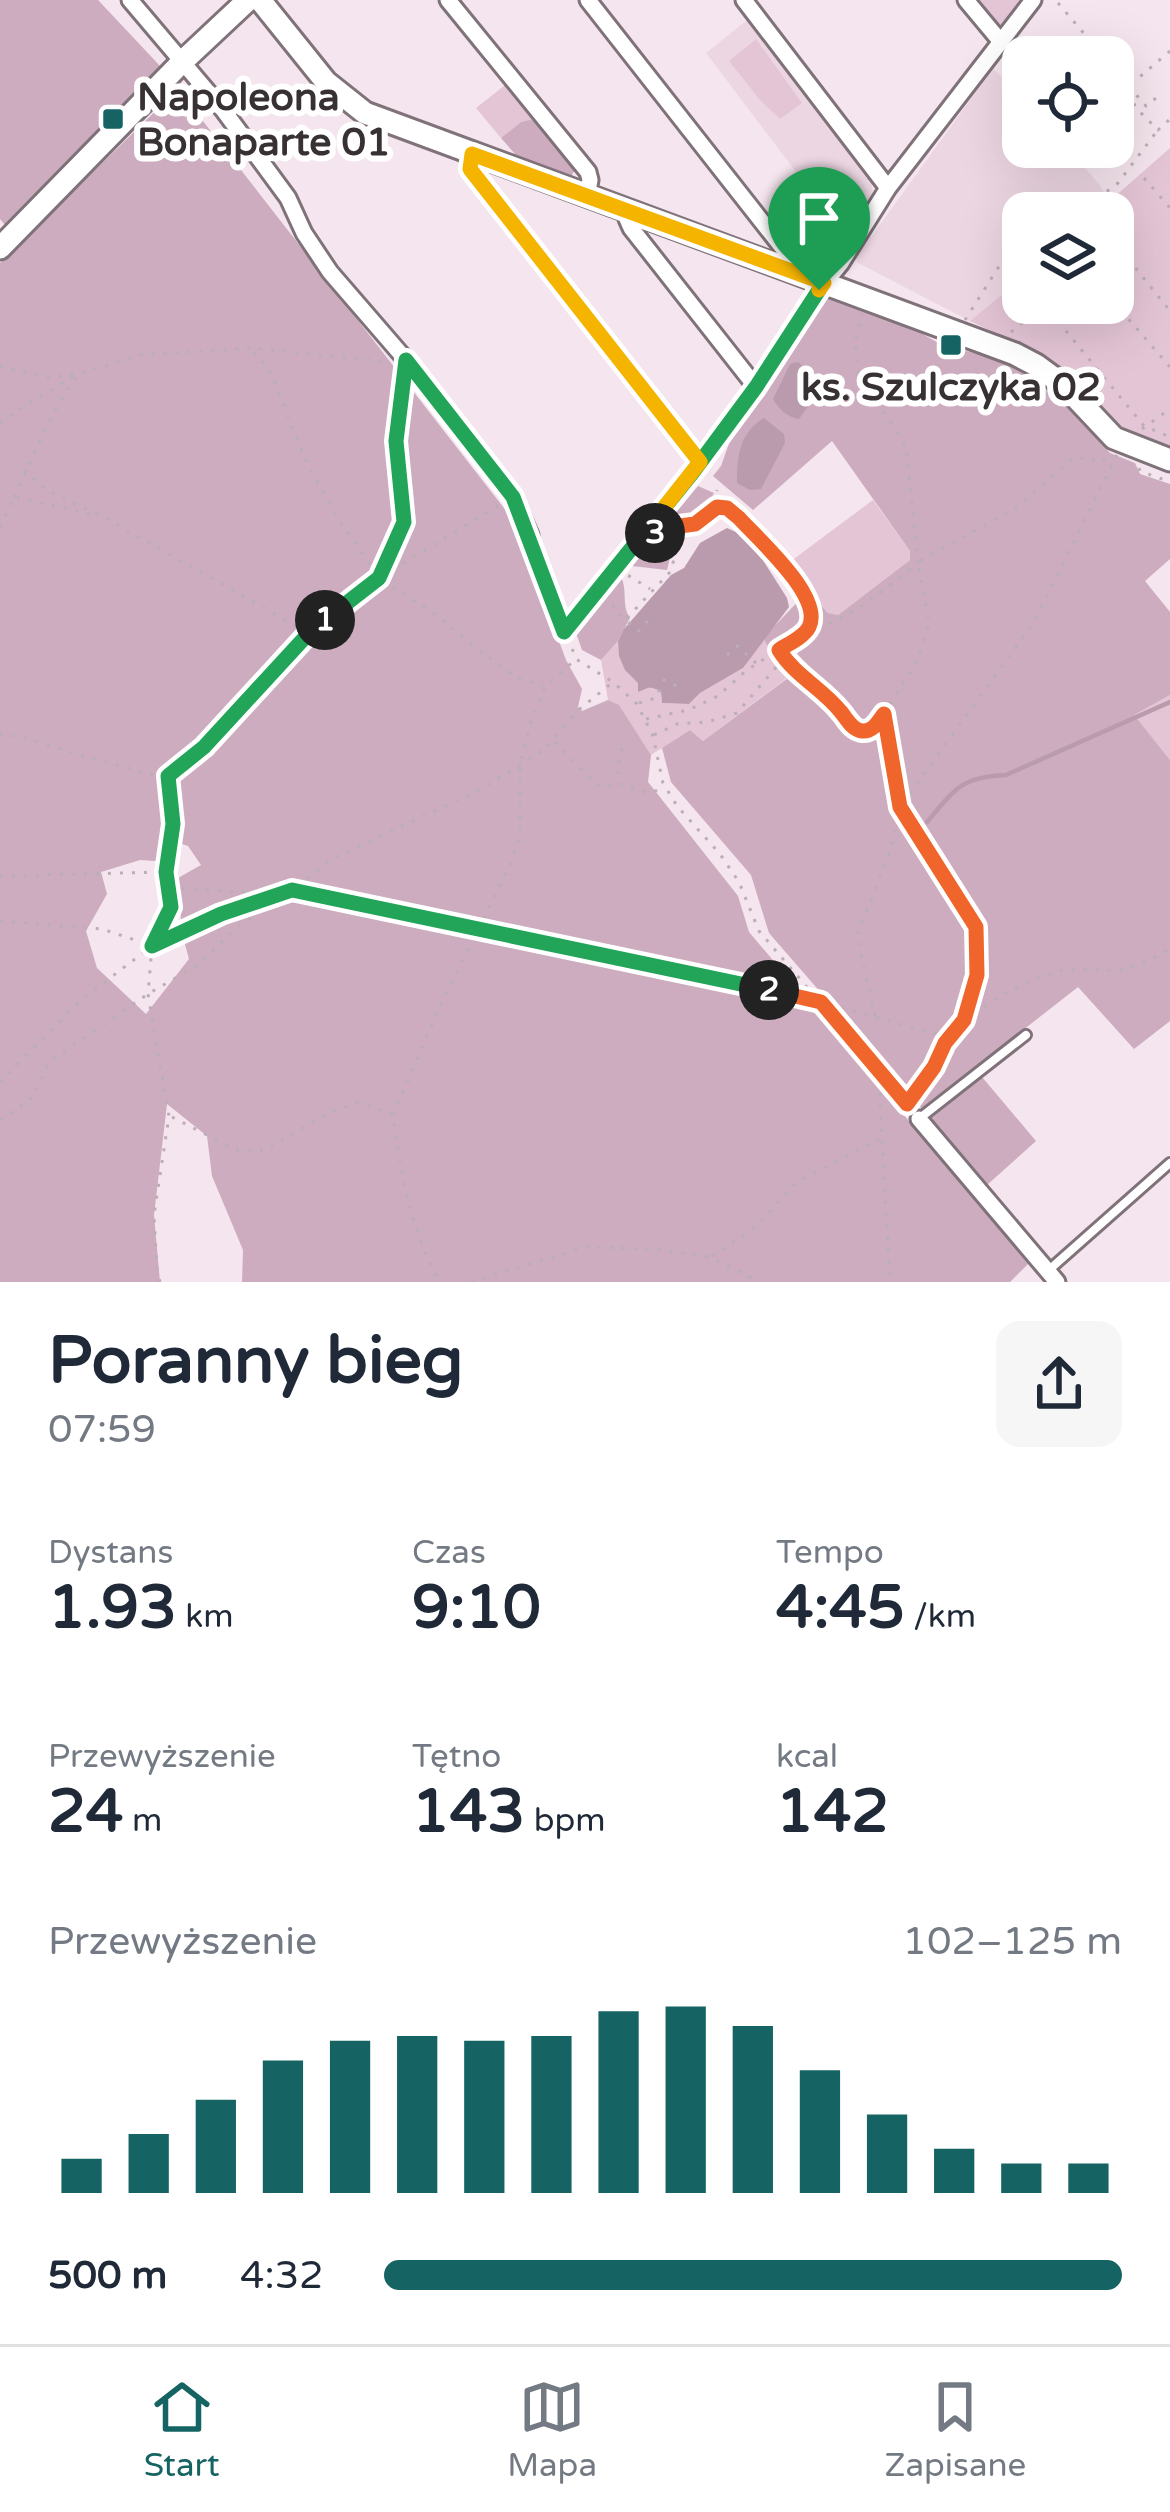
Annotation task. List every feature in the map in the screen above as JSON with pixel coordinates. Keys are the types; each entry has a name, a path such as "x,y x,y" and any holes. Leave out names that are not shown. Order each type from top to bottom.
{"street":[{"path":"130,0 224,111 288,199 330,272 513,497 530,535"},
{"path":"0,248 248,0"},
{"path":"260,0 326,82 354,106 384,122 1016,354 1066,387 1117,445 1170,460"},
{"path":"448,0 587,172 586,196"},
{"path":"588,0 785,250 782,268"},
{"path":"744,0 888,188"},
{"path":"966,0 1001,42"},
{"path":"637,542 756,387 888,188 1033,0"},
{"path":"472,154 470,169 700,462"},
{"path":"630,211 631,228 756,387"},
{"path":"919,1119 1053,1276"}],"lane":[{"path":"919,1119 1026,1035"},
{"path":"1053,1276 1170,1162"}],"path":[{"path":"1058,3 1086,36"},
{"path":"1134,82 1170,51"},
{"path":"1134,92 1146,106 1156,98"},
{"path":"1134,101 1158,130"},
{"path":"1106,192 1170,120"},
{"path":"1144,178 1170,208"},
{"path":"965,319 1002,261"},
{"path":"1134,266 1170,311"},
{"path":"779,650 799,676 826,693 855,729 864,731 875,728 916,661 929,623 906,446 858,372 855,342 864,306"},
{"path":"999,347 1021,324"},
{"path":"1060,324 1144,426 1170,437"},
{"path":"1133,324 1170,367"},
{"path":"250,348 270,371 308,466 379,578 519,679 545,686"},
{"path":"0,366 48,378 140,355 250,348 385,362 406,360 396,441 404,522 379,578"},
{"path":"0,423 78,374"},
{"path":"0,527 51,416 78,374"},
{"path":"644,719 704,703 806,632 824,627 888,588 918,562 1011,511 1075,457 1102,462 1126,436 1170,409"},
{"path":"900,807 1033,625 1117,445"},
{"path":"24,470 46,490 309,633"},
{"path":"707,514 717,490"},
{"path":"14,497 105,518"},
{"path":"0,734 168,776 204,747 309,633 379,578 513,497"},
{"path":"664,528 695,524 717,507 739,518 804,591 812,611 806,632"},
{"path":"739,518 746,510"},
{"path":"627,618 670,572 682,526"},
{"path":"530,535 576,659 637,704 653,736 663,783 740,883 759,931 919,1119"},
{"path":"564,632 637,542"},
{"path":"616,568 652,590"},
{"path":"603,581 611,605 639,631 652,616"},
{"path":"728,656 738,646 758,665"},
{"path":"653,736 677,724 736,713 784,658"},
{"path":"440,1282 422,1250 412,1217 393,1115 512,861 520,834 520,765 545,686 576,659"},
{"path":"637,704 656,698 664,680 679,687"},
{"path":"0,1120 32,1098 50,1061 196,966 242,923 332,859 477,791 520,765 554,740 576,712 613,682"},
{"path":"875,1017 857,936 892,846 900,807 884,714"},
{"path":"554,740 596,784 621,784 640,792 668,790"},
{"path":"621,784 617,770 622,748"},
{"path":"160,1282 154,1215 169,1116 148,994 152,946 171,907 166,872 173,824 168,776"},
{"path":"900,807 976,927 977,975 964,1020"},
{"path":"166,872 174,888 292,890 821,1002 932,1034 953,1033"},
{"path":"0,876 166,872"},
{"path":"0,1082 80,1001 152,946 221,914 292,890"},
{"path":"0,921 102,929 152,946"},
{"path":"907,1104 964,1020 1006,994 1059,971 1127,968 1170,949"},
{"path":"878,1067 890,1282"},
{"path":"169,1116 236,1150 265,1151 324,1115 356,1103 393,1115"},
{"path":"710,1257 753,1229 796,1183 882,1138"},
{"path":"471,1282 586,1247 710,1257 760,1282"}],"shaded area":[{"path":"0,0 98,0 161,67 5,225 0,219"},
{"path":"975,0 1020,0 1000,28"},
{"path":"751,17 800,84 799,90 811,98 871,178 873,195 843,234 706,53"},
{"path":"756,39 802,103 780,119 729,61"},
{"path":"993,68 1002,77 1002,168 1085,168 1104,192 1002,192 1002,294 970,321 856,258"},
{"path":"509,82 539,121 521,122 501,138 476,108"},
{"path":"178,89 514,521 566,660 582,689 578,707 582,711 608,700 619,705 651,755 648,782 738,896 749,932 1029,1263 1010,1282 242,1282 243,1250 212,1176 207,1136 167,1104 154,1215 160,1282 0,1282 0,263","holes":["165,838 188,846 201,865 178,878 189,959 146,1014 97,968 86,931 107,894 101,872 140,860 170,862"]},
{"path":"530,120 539,121 572,164 571,177 521,161 501,138"},
{"path":"1170,148 1170,448 1124,432 1074,376 1068,378 1050,359 970,321 1002,294 1002,324 1134,324 1134,192 1120,192"},
{"path":"828,296 905,324 942,345 1028,371 1110,453 1135,463 1140,474 1170,484 1170,559 1145,581 1170,612 1170,695 1134,715 1170,760 1170,1021 1134,1049 1078,987 922,1109 769,933 751,875 671,782 662,748 690,730 703,741 807,664 786,642 767,645 763,638 808,591 828,613 838,615 910,560 910,551 832,441 753,510 713,476 731,438"},
{"path":"798,362 821,389 799,419 773,399 790,364"},
{"path":"764,418 784,434 785,443 761,489 750,490 737,483 739,455 744,438"},
{"path":"698,486 714,493 698,514 677,529 667,570 632,566"},
{"path":"873,500 910,551 910,560 838,615 828,613 787,564"},
{"path":"727,528 759,554 789,607 743,668 689,704 662,703 657,690 638,692 638,683 619,656 618,641 671,575 684,568 700,543"},
{"path":"621,577 630,618 601,660 582,650 575,630"},
{"path":"763,638 767,645 786,642 807,663 703,741 690,730 651,755 619,706 608,700 601,660 618,641 626,669 661,692 662,703 689,704 743,668"},
{"path":"1170,695 1170,760 1133,715"},
{"path":"982,1077 1036,1141 987,1185 930,1117"}],"waterway":[{"path":"927,822 969,782 1006,775 1170,702"}],"place":[{"name":"Napoleona Bonaparte 01","path":"113,119"},
{"name":"ks. Szulczyka 02","path":"951,345"}],"route":[{"path":"819,290 756,387 693,472 637,542 616,568 603,581 564,632 513,497 406,360 396,441 404,522 379,578 309,633 204,747 168,776 173,824 166,872 171,907 152,946 221,914 292,890 478,927 821,1002 907,1104 964,1020 977,975 976,927 900,807 884,714 875,728 855,729 826,693 799,676 784,658 779,650 810,626 810,602 727,508 717,507 695,524 664,528 637,542 700,462 470,169 472,154 824,283 819,290"}]}
